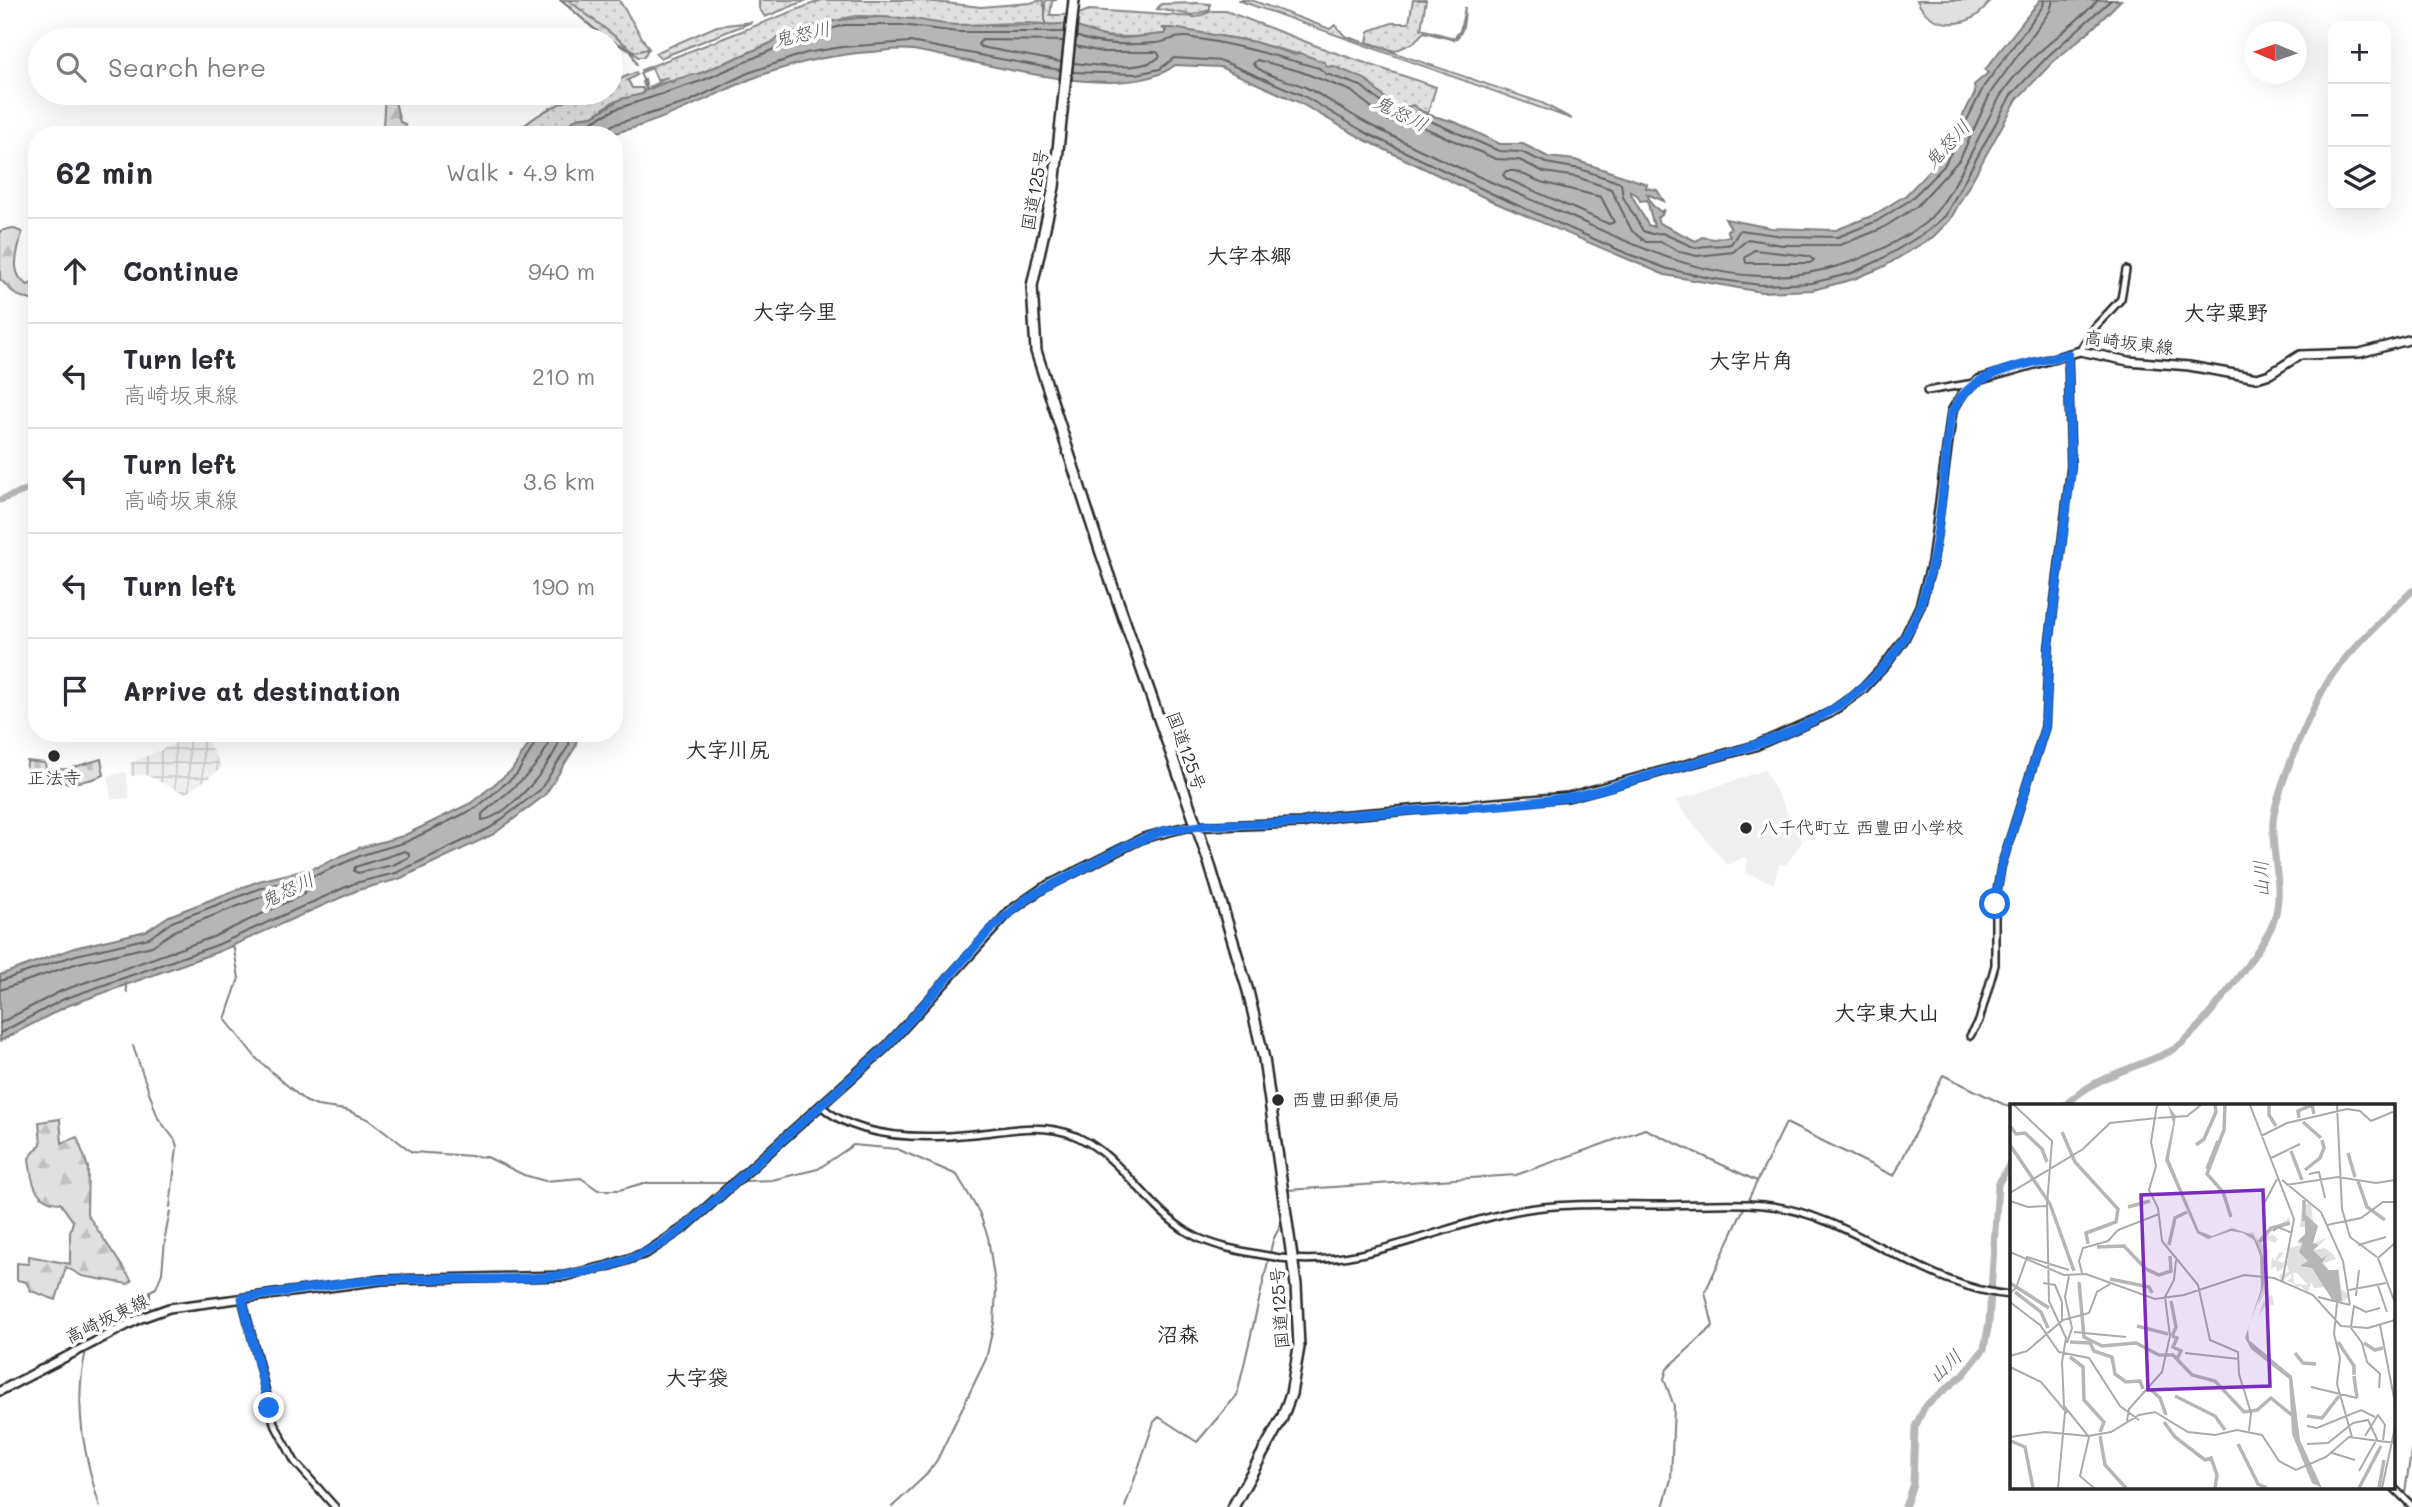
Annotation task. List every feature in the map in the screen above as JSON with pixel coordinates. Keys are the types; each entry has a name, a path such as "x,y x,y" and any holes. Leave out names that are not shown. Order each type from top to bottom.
{"highway":[{"name":"国道125号","path":"1074,0 1053,197 1032,286 1036,351 1098,545 1196,826 1238,957 1262,1047 1293,1258 1299,1324 1296,1376 1282,1418 1233,1507"}],"main road":[{"name":"高崎坂東線","path":"0,1391 153,1312 382,1280 544,1278 586,1272 651,1251 675,1235 886,1047 991,929 1020,904 1043,888 1143,838 1196,826 1300,823 1336,816 1564,798 1733,753 1823,717 1858,692 1878,673 1894,654 1917,613 1932,562 1950,419 1957,401 1974,383 2080,351 2128,361 2189,366 2253,378 2266,376 2300,355 2360,353 2412,339"}],"street":[{"path":"2080,351 2095,327 2120,299 2126,270"},
{"path":"1970,1036 1979,1021 1995,965 1995,904 2001,867 2045,727 2049,646 2071,471 2068,354"},
{"path":"1927,391 1974,383"},
{"path":"821,1106 842,1122 866,1130 945,1136 1037,1129 1068,1133 1102,1154 1189,1233 1210,1242 1293,1258 1355,1254 1399,1245 1532,1209 1759,1204 1815,1216 1948,1279 1984,1291 2010,1295"},
{"path":"242,1298 274,1423 295,1462 335,1507"},
{"path":"2394,1488 2412,1506"}],"shaded area":[{"path":"176,742 208,742 222,768 185,794 146,775 131,776 130,763"},
{"name":"八千代町立 西豊田小学校","path":"1765,770 1802,841 1787,864 1779,864 1774,883 1745,873 1748,859 1744,857 1727,865 1675,801"},
{"path":"126,772 130,799 111,799 108,776"}],"green space":[{"path":"562,0 568,0 604,28 592,28"},
{"path":"568,0 619,0 649,49 635,52 623,43 623,28 604,28"},
{"path":"759,0 807,0 765,17 759,8"},
{"path":"822,0 917,0 981,7 1043,0 1044,7 1046,0 1056,0 1052,1 1050,15 1070,15 1069,25 945,25 857,16 800,32 787,32 782,38 701,73 649,87 669,77 657,80 652,68 642,72 641,70"},
{"path":"1238,0 1251,0 1330,29 1335,25 1345,36 1542,103 1572,119"},
{"path":"1413,0 1426,0 1421,29 1454,38 1460,31 1465,7 1463,25 1458,37 1454,40 1424,32 1413,43 1395,51 1367,42 1369,31 1392,23 1409,23"},
{"path":"1917,0 1990,0 1975,17 1953,23 1932,18 1923,11"},
{"path":"1161,4 1210,4 1210,10 1193,15 1157,9"},
{"path":"1089,10 1197,17 1212,11 1226,11 1327,50 1436,87 1428,113 1399,107 1359,78 1337,70 1335,66 1328,67 1312,58 1246,40 1171,29 1165,29 1165,34 1131,37 1105,36 1083,31 1075,26 1076,15"},
{"path":"752,22 660,58 655,53 717,26"},
{"path":"623,43 635,52 648,49 644,57 638,57 623,46"},
{"path":"636,72 637,75 628,80 632,88 643,88 643,94 623,99 623,78"},
{"path":"384,105 396,105 400,122 405,126 383,126"},
{"path":"556,105 609,105 593,116 577,118 568,126 524,126"},
{"path":"12,228 22,232 16,268 18,275 28,285 28,299 16,295 0,279 0,231"},
{"path":"101,759 104,775 84,781 56,783 26,776 27,761 45,763 46,770 68,769"},
{"path":"60,1119 62,1143 77,1137 88,1167 87,1214 132,1281 128,1284 82,1276 66,1267 56,1300 31,1291 26,1282 17,1280 17,1263 29,1264 29,1256 70,1264 70,1232 73,1221 60,1203 44,1199 39,1194 33,1182 29,1158 41,1144 39,1122"}],"water":[{"name":"鬼怒川","path":"2040,0 2121,0 2017,99 1950,220 1933,237 1883,267 1854,279 1813,290 1761,292 1665,275 1496,203 1365,140 1298,102 1220,67 1175,65 1152,77 1121,82 1086,81 1048,77 896,49 839,55 795,65 751,79 655,121 628,129 623,130 623,126 566,126 577,118 593,116 611,105 623,105 623,99 643,94 646,88 642,82 645,80 647,90 669,81 674,83 676,79 701,73 774,42 779,36 782,39 808,27 839,20 886,17 953,25 1065,24 1118,38 1165,34 1166,30 1162,28 1173,28 1255,42 1295,55 1300,53 1324,62 1328,67 1333,66 1365,79 1393,106 1401,109 1413,105 1426,114 1455,122 1500,144 1523,144 1548,157 1575,160 1647,184 1646,188 1657,190 1664,201 1647,194 1652,205 1661,212 1664,209 1662,215 1657,218 1659,223 1696,241 1702,237 1714,239 1730,236 1727,230 1731,228 1725,219 1771,228 1836,230 1874,215 1906,195 1938,162 1975,93 1974,85 1988,73 1985,70","holes":["1629,190 1638,196 1640,201 1647,200 1654,227 1648,225"]},
{"name":"鬼怒川","path":"530,742 576,742 545,795 494,834 399,879 358,890 220,951 67,1006 0,1041 0,975 74,948 146,931 169,916 259,881 317,867 359,848 403,836 471,803 512,770"}],"waterway":[{"path":"560,0 594,28"},
{"path":"1045,6 1045,26"},
{"path":"623,47 631,51 637,65"},
{"path":"640,73 644,82"},
{"path":"0,500 28,489"},
{"name":"山川","path":"2066,1104 2103,1080 2171,1051 2182,1043 2210,1013 2253,956 2276,915 2278,889 2273,823 2280,790 2297,745 2317,701 2335,671 2412,591"},
{"path":"233,944 239,978 225,1019 257,1059 305,1101 317,1106 346,1110 370,1120 412,1152 487,1157 524,1175 545,1181 581,1178 598,1190 619,1190 644,1183 729,1183"},
{"path":"125,983 127,992"},
{"path":"133,1046 158,1118 175,1140 177,1147 170,1207"},
{"path":"1748,1200 1786,1123 1894,1176 1943,1075 2010,1108"},
{"path":"1287,1190 1516,1175 1645,1129 1757,1181"},
{"path":"744,1181 772,1180 818,1169 853,1145 897,1149 957,1175 979,1212 988,1237 996,1291 994,1323 986,1359 937,1460 926,1475 892,1507"},
{"name":"山川","path":"1905,1507 1913,1484 1915,1427 1925,1406 1964,1374 1984,1349 1989,1323 1998,1184 2010,1164"},
{"path":"1125,1507 1154,1422 1159,1417 1197,1442 1237,1395 1273,1240 1281,1224 1279,1192"},
{"path":"1663,1507 1671,1479 1674,1406 1664,1379 1667,1369 1713,1326 1705,1292 1744,1208"},
{"path":"165,1237 170,1211"},
{"path":"150,1307 150,1291 156,1288 162,1273 165,1240"},
{"path":"100,1507 89,1469 80,1410 86,1351 146,1320"},
{"path":"2405,1492 2412,1446"}],"place":[{"name":"正法寺","path":"54,756"},
{"name":"八千代町立 西豊田小学校","path":"1746,828"},
{"name":"西豊田郵便局","path":"1278,1100"}],"district":[{"name":"大字本郷","path":"1249,256"},
{"name":"大字今里","path":"795,312"},
{"name":"大字粟野","path":"2226,313"},
{"name":"大字片角","path":"1751,361"},
{"name":"大字川尻","path":"728,750"},
{"name":"大字東大山","path":"1887,1013"},
{"name":"沼森","path":"1178,1335"},
{"name":"大字袋","path":"697,1378"}],"route":[{"path":"269,1408 242,1298 382,1280 565,1276 608,1266 651,1251 685,1227 886,1047 1010,911 1043,888 1143,838 1182,827 1300,823 1336,816 1564,798 1733,753 1823,717 1863,689 1894,654 1914,621 1926,590 1932,562 1950,419 1957,401 1967,388 1982,378 2068,354 2071,471 2049,646 2047,714 2042,742 2001,867 1995,904"}]}
